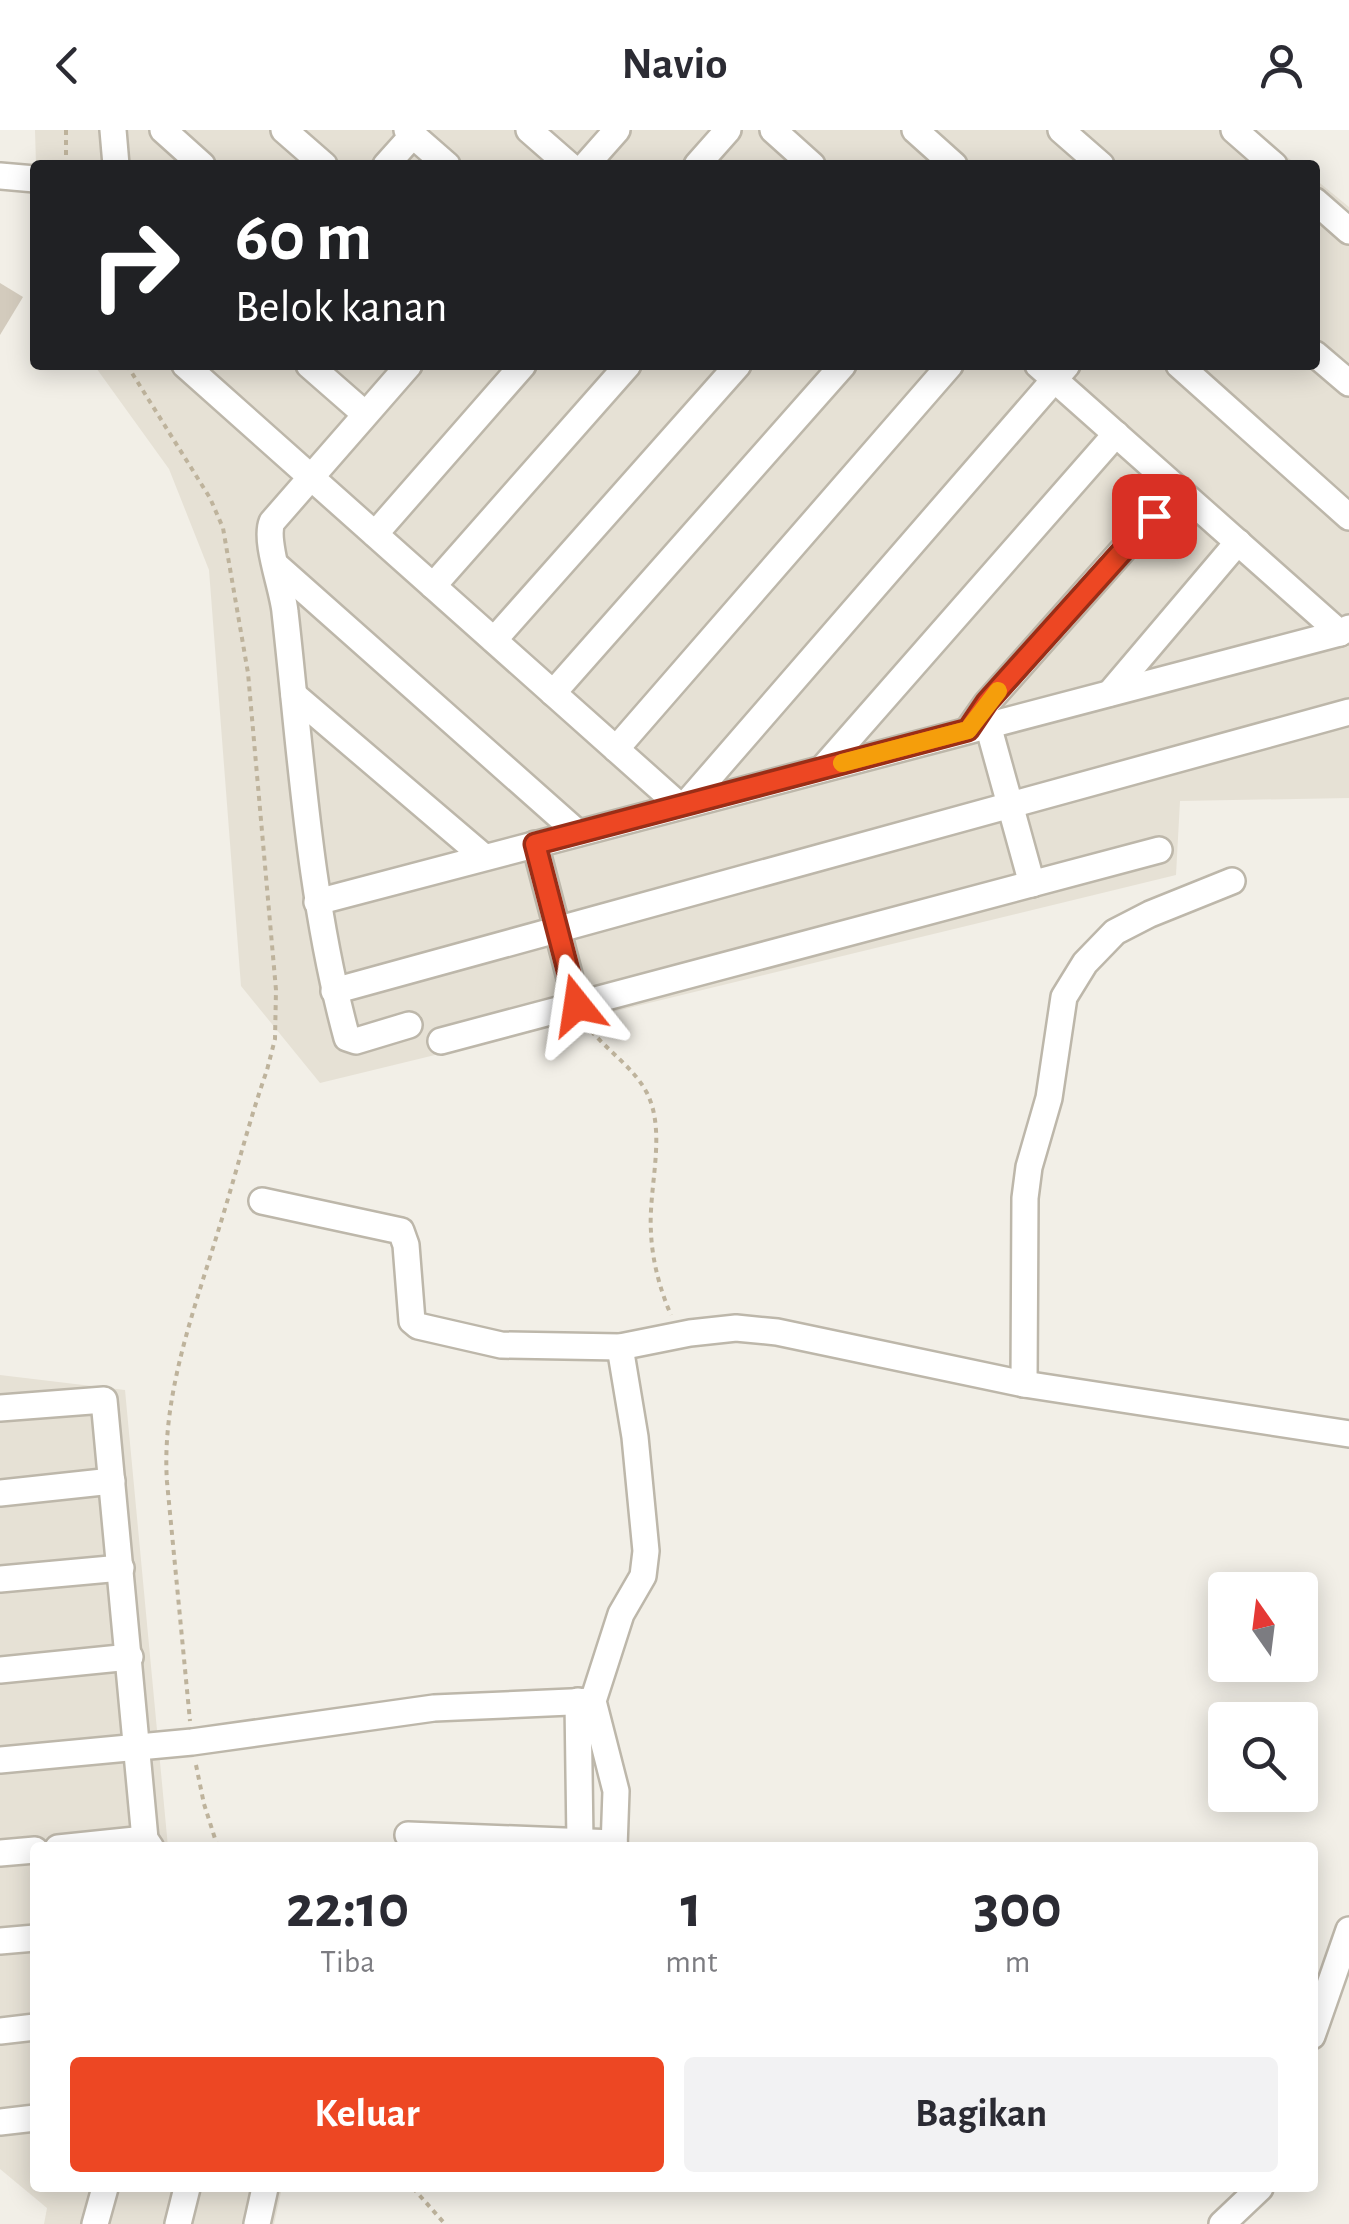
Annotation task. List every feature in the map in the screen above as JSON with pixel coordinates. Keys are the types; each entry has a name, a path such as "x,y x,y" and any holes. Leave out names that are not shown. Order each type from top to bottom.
{"street":[{"path":"113,130 116,160"},
{"path":"163,130 196,160"},
{"path":"284,130 318,160"},
{"path":"529,130 563,160"},
{"path":"590,160 616,130"},
{"path":"701,160 728,130"},
{"path":"773,130 805,160"},
{"path":"915,130 948,160"},
{"path":"1062,130 1095,160"},
{"path":"1234,130 1268,160"},
{"path":"390,160 410,133 441,160"},
{"path":"0,176 30,178"},
{"path":"1320,205 1349,231"},
{"path":"1320,358 1349,384"},
{"path":"191,370 616,750 683,805"},
{"path":"315,370 365,414"},
{"path":"404,370 269,528 284,604 317,902 346,1038 409,1025"},
{"path":"375,534 519,370"},
{"path":"432,586 624,370"},
{"path":"494,640 734,370"},
{"path":"554,693 839,370"},
{"path":"616,750 946,370"},
{"path":"683,805 1053,370 1177,489 1344,630"},
{"path":"1185,370 1349,517"},
{"path":"823,768 1116,434"},
{"path":"1032,884 1010,805 978,727 987,702 1177,489"},
{"path":"1110,694 1238,542"},
{"path":"276,566 578,833"},
{"path":"317,902 1344,630"},
{"path":"294,695 484,857"},
{"path":"334,991 1349,712"},
{"path":"535,844 577,1005"},
{"path":"442,1042 1160,850"},
{"path":"1024,1384 1025,1198 1049,1098 1064,997 1085,962 1115,932 1232,881"},
{"path":"262,1201 401,1231 406,1244 410,1316 418,1326 501,1345 620,1347 736,1328 777,1332 1024,1384 1349,1434"},
{"path":"408,1835 580,1842 586,1701 621,1614 643,1576 646,1551 635,1437 620,1347"},
{"path":"0,1408 104,1400 148,1842"},
{"path":"0,1492 112,1481"},
{"path":"0,1580 121,1568"},
{"path":"0,1670 130,1657"},
{"path":"0,1760 192,1742 434,1708 586,1701"},
{"path":"586,1701 616,1791 614,1842"},
{"path":"0,1853 30,1850"},
{"path":"1318,2019 1349,1930"},
{"path":"0,1941 30,1938"},
{"path":"0,2031 30,2028"},
{"path":"0,2122 30,2119"},
{"path":"95,2224 104,2192"},
{"path":"178,2224 186,2192"},
{"path":"257,2224 264,2192"},
{"path":"1222,2224 1256,2192"}],"path":[{"path":"66,130 66,160"},
{"path":"129,370 210,498 223,528 248,672 276,990 274,1040 185,1347 168,1412 164,1446 192,1742 216,1842"},
{"path":"577,1005 600,1045 630,1070 646,1090 654,1110 650,1233 668,1310 680,1335"},
{"path":"417,2192 445,2224"}],"shaded area":[{"path":"35,130 1254,130 1291,160 36,160"},
{"path":"1320,183 1349,207 1349,798 1180,801 1176,875 320,1083 241,986 209,570 169,469 98,370 1320,370"},
{"path":"0,1375 125,1390 168,1842 30,1842 30,2192 281,2192 274,2224 44,2224 47,2208 0,2169"}],"building":[{"path":"0,283 23,297 0,335"}],"slow traffic":[{"path":"842,763 968,730 998,691"}],"route":[{"path":"577,1005 535,844 968,730 987,702 1154,516"}]}
